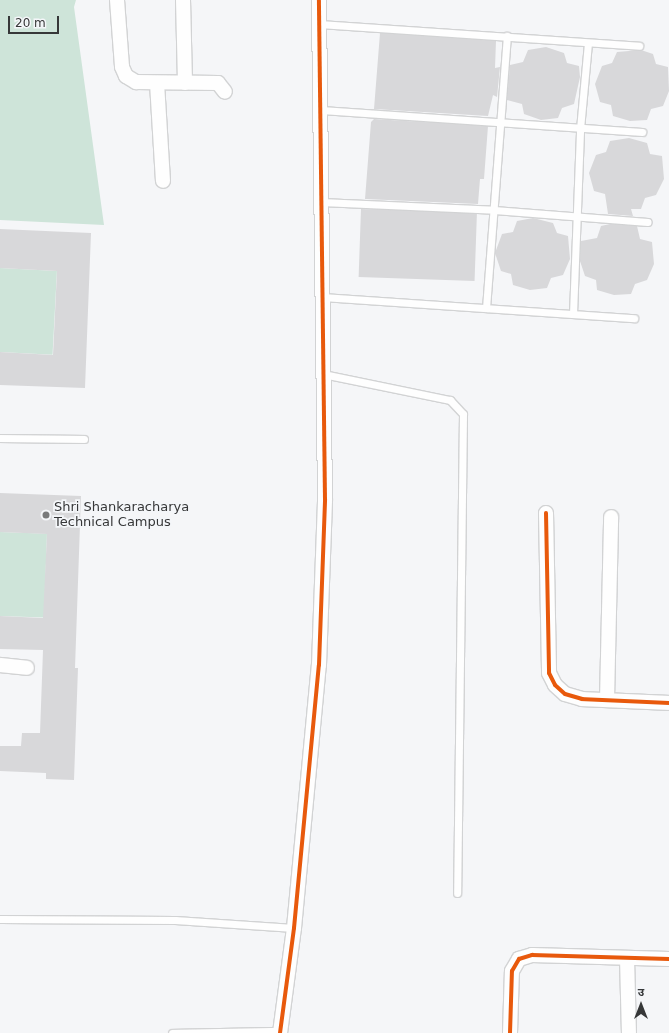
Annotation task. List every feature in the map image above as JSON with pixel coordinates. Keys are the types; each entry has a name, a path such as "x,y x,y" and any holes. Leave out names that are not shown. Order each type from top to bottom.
{"street":[{"path":"118,0 122,67 126,76 136,82 218,83 225,92"},
{"path":"182,0 185,83"},
{"path":"280,1032 294,928 319,665 325,499 320,202 321,110 319,0"},
{"path":"158,83 162,181"},
{"path":"546,513 549,673 554,685 565,694 607,700 669,703"},
{"path":"607,700 611,517"},
{"path":"0,665 27,668"},
{"path":"510,1033 512,971 519,959 532,954 669,959"},
{"path":"627,958 629,1033"}],"lane":[{"path":"319,24 507,36 588,44 639,46"},
{"path":"486,308 494,210 498,122 507,36"},
{"path":"573,314 580,129 588,44"},
{"path":"321,110 580,129 642,132"},
{"path":"320,202 494,210 648,222"},
{"path":"322,298 634,318"},
{"path":"323,374 450,400 463,414 457,893"},
{"path":"0,438 84,439"},
{"path":"0,919 175,920 294,928"},
{"path":"173,1033 280,1032"}],"green space":[{"path":"0,0 76,0 74,7 104,225 0,220"},
{"path":"0,268 57,271 53,355 0,352"},
{"path":"0,532 47,534 44,618 0,616"}],"building":[{"path":"380,33 496,41 495,68 500,67 497,97 493,95 488,116 374,109"},
{"path":"546,47 564,53 567,63 579,66 580,77 574,104 562,108 558,118 541,120 524,114 522,104 507,100 510,65 523,62 528,50"},
{"path":"641,50 653,54 656,64 668,67 669,91 663,106 651,109 647,120 630,121 613,116 611,105 600,102 595,84 602,66 612,63 617,52"},
{"path":"374,119 488,126 484,179 480,179 478,204 365,199 371,122"},
{"path":"629,138 647,143 650,154 662,156 664,179 656,195 645,198 641,209 631,209 633,216 608,214 605,194 594,191 589,173 596,155 606,152 610,141"},
{"path":"361,209 477,213 475,281 359,277"},
{"path":"533,218 553,223 557,233 568,236 570,259 563,275 551,278 547,288 530,290 513,285 511,274 501,271 495,253 502,234 513,232 517,221"},
{"path":"610,224 637,226 640,239 652,242 654,264 647,280 635,284 631,294 614,295 597,290 596,280 585,276 580,261 581,241 597,238 601,226"},
{"path":"0,229 91,233 85,388 0,385 0,352 53,355 57,271 0,268"},
{"path":"0,493 81,496 75,668 78,668 74,780 46,779 46,773 0,771 0,746 21,746 22,733 40,733 43,650 0,649 0,616 43,618 47,534 0,532"}],"cycle path":[{"path":"280,1033 294,928 319,665 325,499 319,0"},
{"path":"546,513 549,673 555,685 565,694 582,699 669,703"},
{"path":"510,1033 512,971 519,959 532,955 669,959"}],"place":[{"name":"Shri Shankaracharya Technical Campus","path":"46,515"}]}
